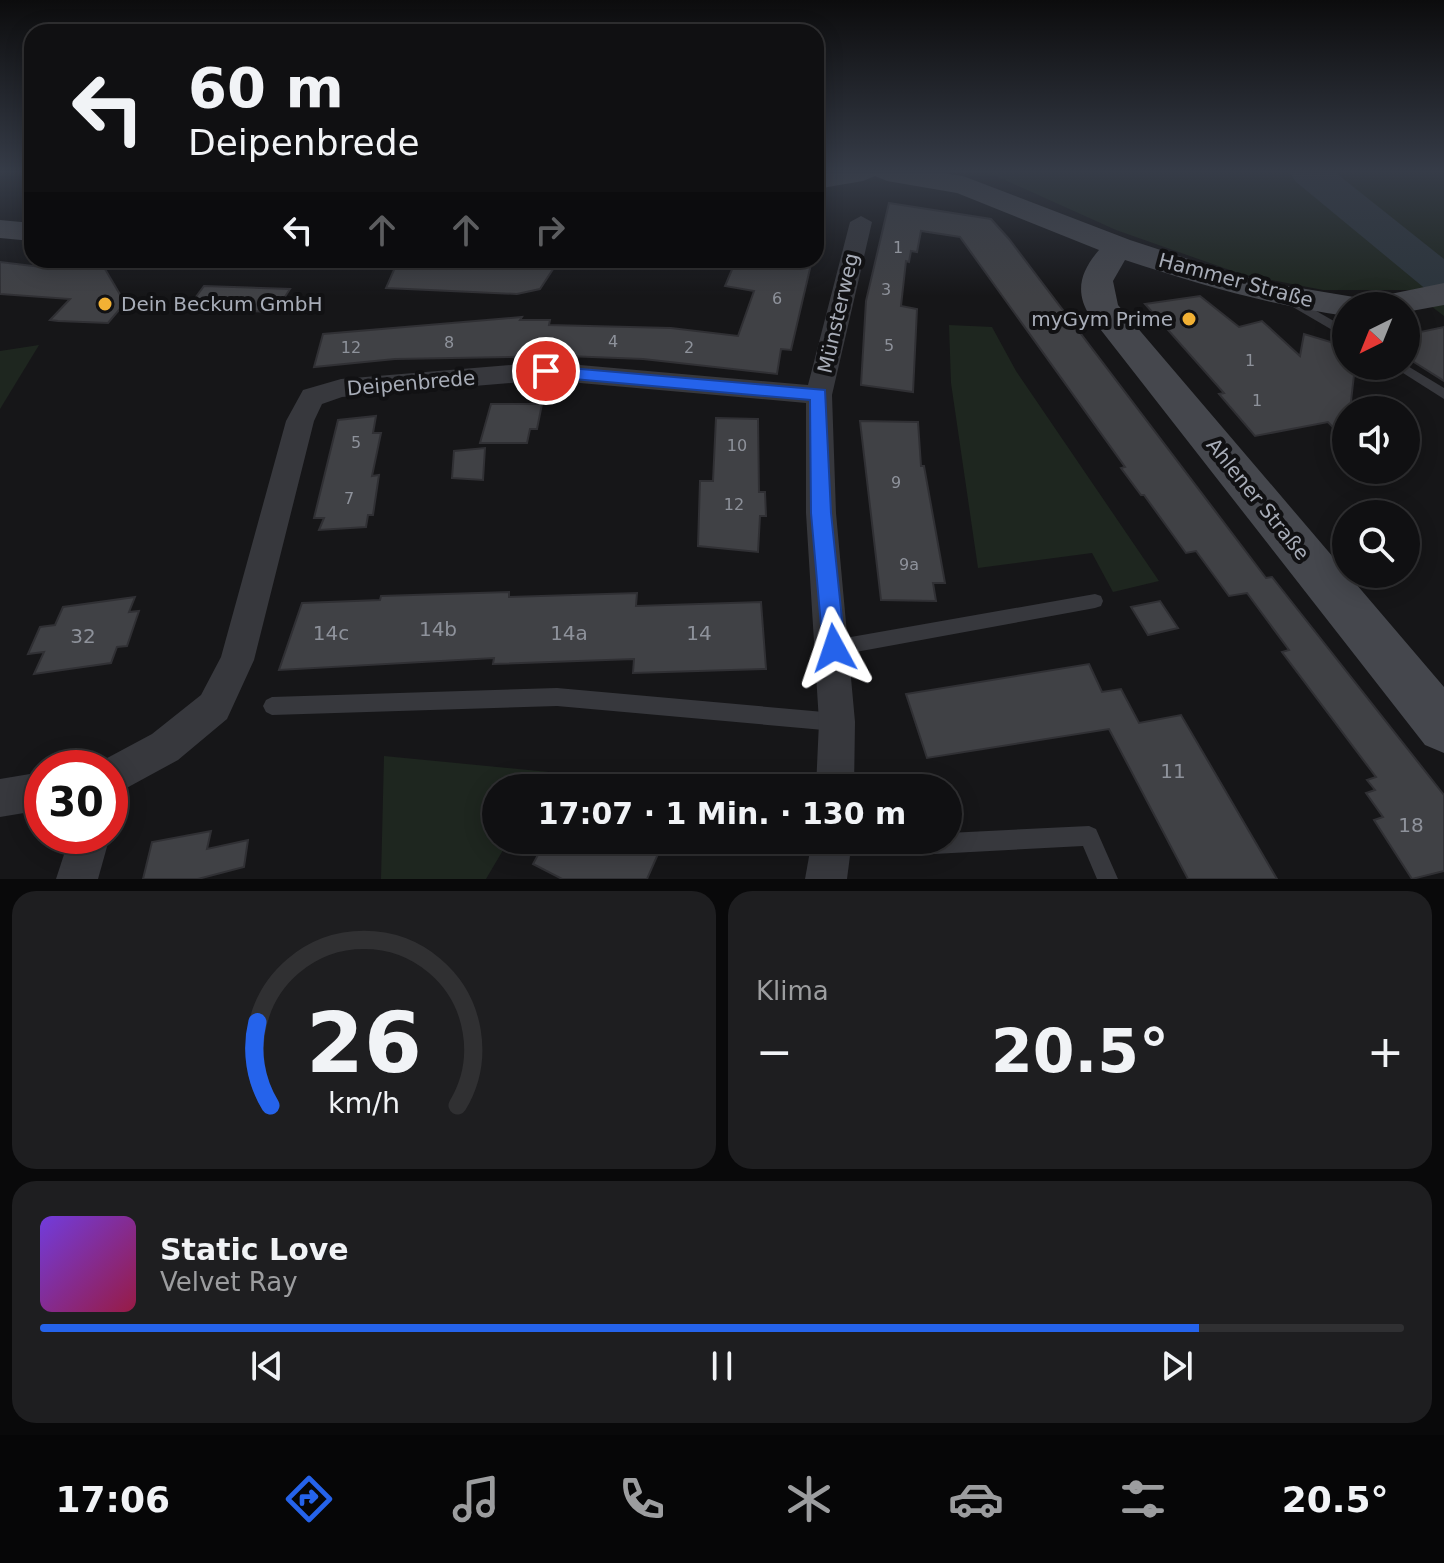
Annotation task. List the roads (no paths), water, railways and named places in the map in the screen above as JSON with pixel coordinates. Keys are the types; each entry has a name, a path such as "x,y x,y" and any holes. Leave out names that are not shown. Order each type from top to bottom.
{"main road":[{"name":"Hammer Straße","path":"1036,214 1119,247 1222,281 1282,296 1332,303"},
{"path":"0,229 24,231"},
{"name":"Ahlener Straße","path":"1119,247 1097,272 1095,291 1102,308 1444,727"}],"street":[{"name":"Münsterweg","path":"835,774 834,648 821,513 819,395 861,222"},
{"name":"Deipenbrede","path":"128,768 165,747 214,707 237,660 300,421 312,397 341,388 546,371 819,395"},
{"path":"0,798 24,794"},
{"path":"77,879 85,854"},
{"path":"826,879 830,854"}],"lane":[{"path":"1282,296 1332,326"},
{"path":"1420,379 1444,394"},
{"path":"834,648 1095,601"},
{"path":"272,706 557,697 837,722"},
{"path":"962,843 1089,836 1108,879"}],"waterway":[{"path":"1362,214 1444,281"}],"place":[{"name":"Dein Beckum GmbH","path":"105,304"},
{"name":"myGym Prime","path":"1189,319"}]}
